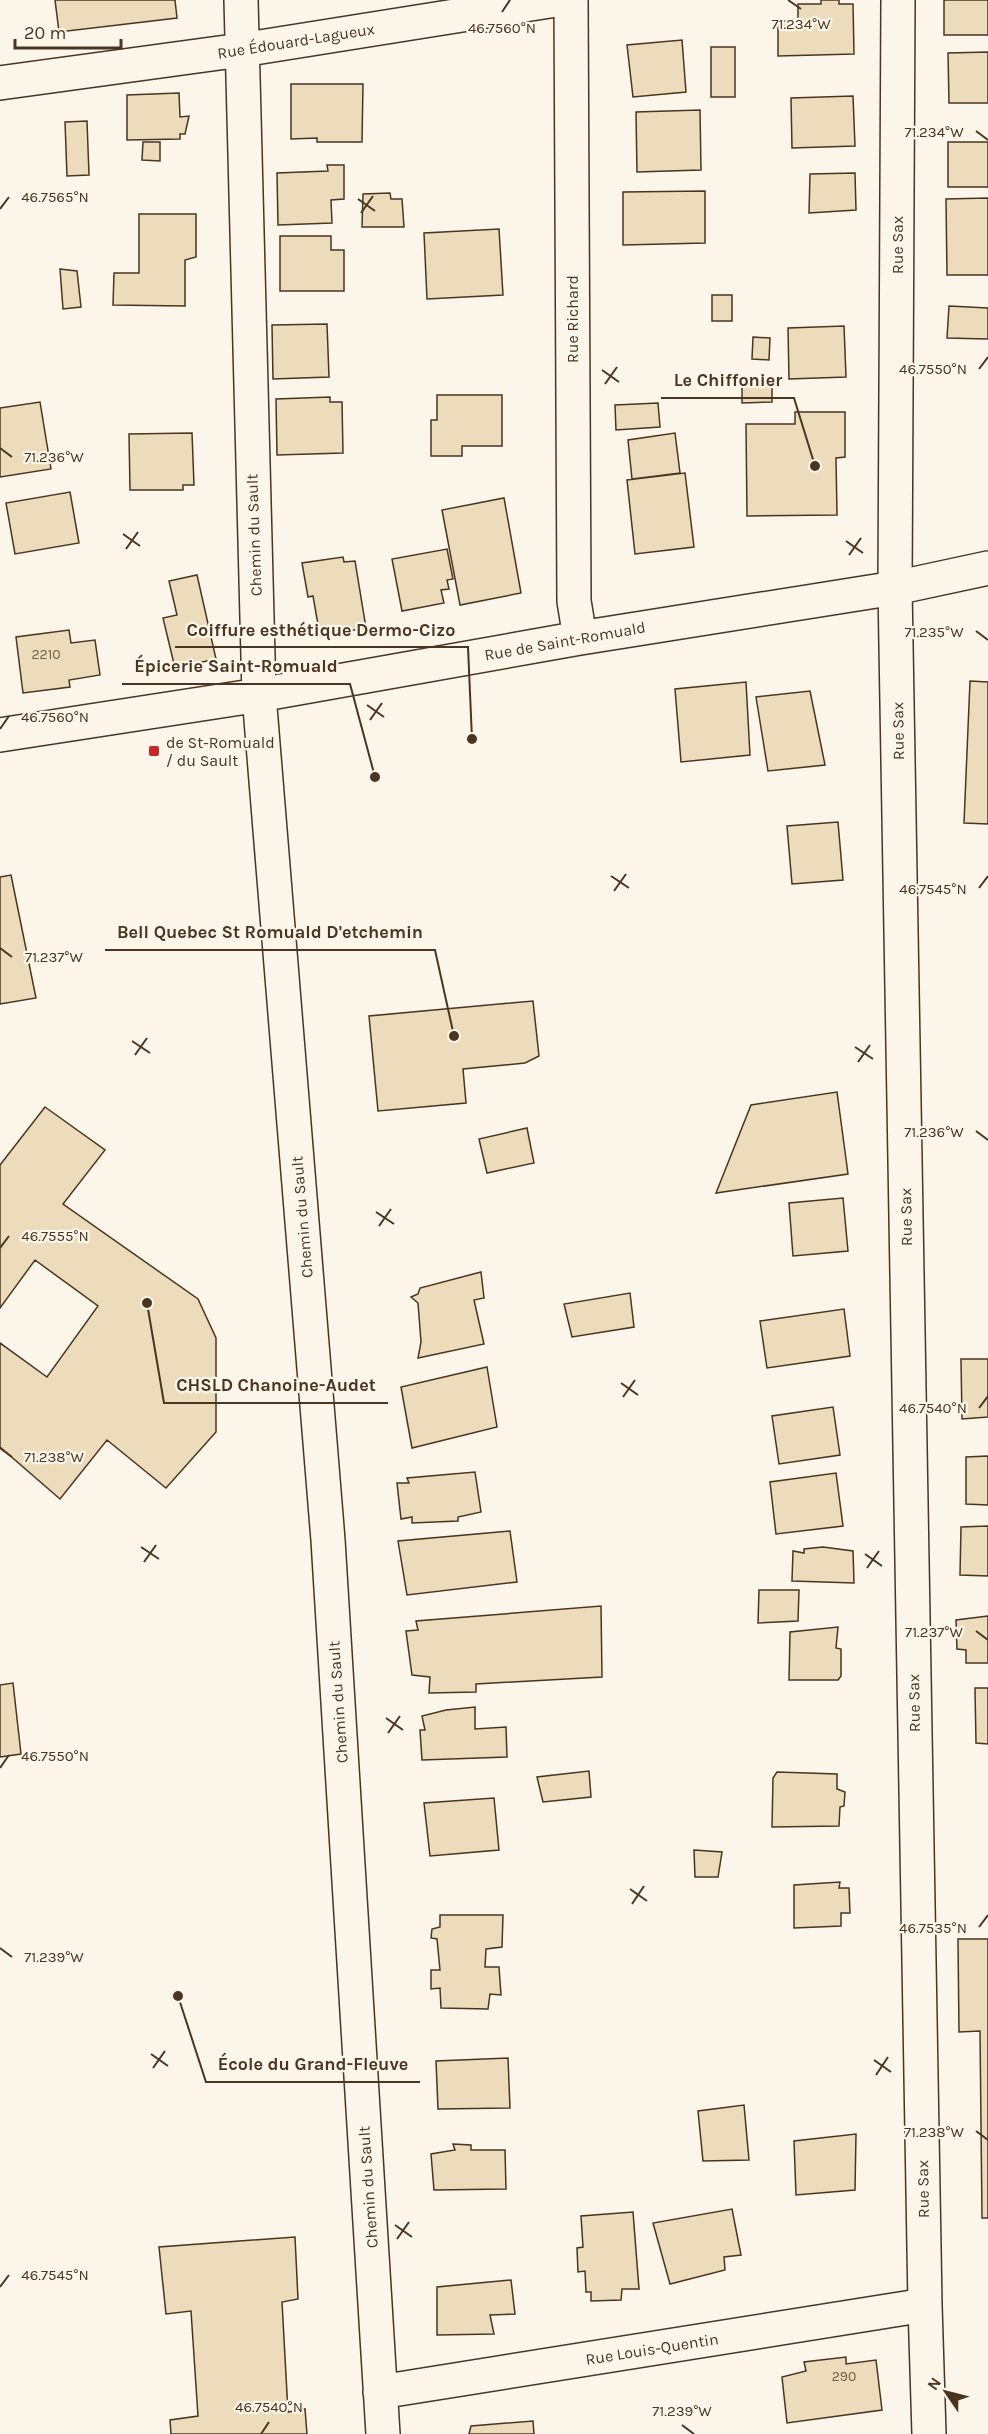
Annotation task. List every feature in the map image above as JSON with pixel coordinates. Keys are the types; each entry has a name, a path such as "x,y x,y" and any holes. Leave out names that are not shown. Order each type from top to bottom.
{"street":[{"name":"Chemin du Sault","path":"241,0 259,695 328,1540 383,2434"},
{"name":"Rue Édouard-Lagueux","path":"0,83 241,50 556,0"},
{"name":"Rue Richard","path":"571,0 574,601 580,638"},
{"name":"Rue Sax","path":"898,0 895,588 924,2305 929,2434"},
{"name":"Rue de Saint-Romuald","path":"0,735 259,695 580,638 895,588 988,568"},
{"name":"Rue Louis-Quentin","path":"380,2392 924,2305"}],"building":[{"path":"55,0 175,0 177,18 59,32"},
{"path":"821,0 839,0 839,4 853,4 854,54 778,56 778,21 798,21 798,4 821,4"},
{"path":"944,0 988,0 988,35 944,35"},
{"path":"682,40 686,92 633,97 627,45"},
{"path":"711,47 735,47 735,97 711,97"},
{"path":"988,52 988,103 949,103 948,53"},
{"path":"291,84 363,84 362,142 317,142 317,138 291,139"},
{"path":"179,93 180,117 189,116 185,134 180,134 180,139 127,140 127,95"},
{"path":"853,96 855,146 792,148 791,98"},
{"path":"700,110 701,170 637,172 636,112"},
{"path":"87,121 89,175 67,176 65,122"},
{"path":"143,142 160,142 160,161 142,160"},
{"path":"948,142 988,142 988,187 948,187"},
{"path":"327,165 344,165 344,199 331,200 332,223 278,225 277,173 328,171"},
{"path":"855,173 856,210 809,213 810,174"},
{"path":"705,191 705,243 623,245 623,192"},
{"path":"390,193 391,199 402,199 404,227 362,227 363,194"},
{"path":"988,198 988,275 947,275 946,199"},
{"path":"139,214 196,214 196,257 185,260 185,306 113,305 114,273 139,273"},
{"path":"499,229 503,295 427,299 424,233"},
{"path":"280,236 331,236 331,250 344,250 344,291 280,291"},
{"path":"60,269 77,271 81,307 63,309"},
{"path":"712,295 732,295 732,321 712,321"},
{"path":"949,306 988,308 988,339 947,338"},
{"path":"327,324 329,377 273,379 272,325"},
{"path":"844,326 846,377 789,379 788,328"},
{"path":"753,337 770,338 769,360 752,359"},
{"path":"742,381 772,381 772,402 742,403"},
{"path":"437,395 502,395 502,446 462,446 462,456 431,456 431,420 437,420"},
{"path":"330,397 330,402 342,402 343,453 277,455 276,399"},
{"path":"40,402 51,469 0,477 0,408"},
{"path":"658,403 660,427 616,430 615,405"},
{"path":"795,412 845,412 845,457 836,458 837,515 747,516 746,424 795,424"},
{"path":"192,433 194,485 183,485 183,490 130,490 129,434"},
{"path":"675,433 680,473 632,479 628,440"},
{"path":"685,473 694,547 635,554 627,480"},
{"path":"70,492 79,543 15,554 6,503"},
{"path":"504,498 521,593 460,605 442,510"},
{"path":"447,549 453,579 447,580 449,589 441,590 444,603 402,611 392,559"},
{"path":"343,557 344,562 355,561 366,628 320,636 313,596 308,597 302,563"},
{"path":"197,575 216,659 175,668 163,618 177,615 169,581"},
{"path":"69,630 71,643 95,640 100,675 69,680 70,687 23,693 16,637"},
{"path":"970,681 988,682 988,824 964,823"},
{"path":"746,682 750,755 681,762 675,689"},
{"path":"810,691 825,765 768,771 756,697"},
{"path":"838,822 843,880 792,884 787,826"},
{"path":"11,875 36,998 0,1004 0,877"},
{"path":"533,1001 539,1056 525,1063 463,1069 466,1103 378,1111 369,1016"},
{"path":"837,1092 848,1174 716,1193 751,1105"},
{"path":"45,1107 105,1150 63,1204 198,1299 216,1338 216,1432 166,1488 107,1440 60,1499 0,1447 0,1343 47,1377 98,1306 35,1260 0,1308 0,1165"},
{"path":"527,1128 534,1163 487,1173 479,1139"},
{"path":"843,1198 848,1251 793,1256 789,1203"},
{"path":"481,1272 484,1298 474,1300 484,1344 418,1358 421,1342 418,1303 411,1297 418,1294 420,1288"},
{"path":"630,1293 634,1327 572,1337 564,1304"},
{"path":"844,1309 850,1356 767,1368 760,1321"},
{"path":"961,1359 988,1359 988,1417 962,1419"},
{"path":"487,1367 497,1427 412,1448 401,1387"},
{"path":"833,1407 840,1455 779,1464 772,1416"},
{"path":"988,1456 988,1505 966,1504 966,1457"},
{"path":"475,1472 481,1512 458,1517 458,1521 412,1523 412,1517 401,1519 397,1483 409,1483 407,1478"},
{"path":"836,1473 843,1526 776,1534 770,1482"},
{"path":"988,1526 988,1576 960,1575 961,1527"},
{"path":"510,1531 517,1582 407,1595 398,1541"},
{"path":"823,1547 853,1551 854,1583 792,1581 793,1551 804,1553 804,1549"},
{"path":"759,1590 799,1590 798,1621 758,1623"},
{"path":"601,1606 602,1677 476,1684 476,1692 429,1693 430,1677 412,1675 406,1631 418,1630 416,1621"},
{"path":"988,1616 988,1663 966,1663 966,1650 957,1649 956,1620"},
{"path":"838,1627 836,1648 841,1649 841,1676 838,1680 789,1680 790,1632"},
{"path":"13,1683 21,1754 0,1757 0,1685"},
{"path":"975,1688 988,1688 988,1744 976,1743"},
{"path":"475,1707 475,1729 506,1727 507,1757 422,1760 420,1730 425,1730 422,1716 446,1710"},
{"path":"589,1771 591,1797 543,1802 537,1777"},
{"path":"777,1772 837,1774 837,1789 845,1792 844,1806 840,1807 839,1826 772,1827 773,1778"},
{"path":"494,1798 499,1850 430,1856 424,1803"},
{"path":"694,1850 722,1852 718,1877 695,1877"},
{"path":"840,1882 839,1888 849,1888 850,1913 841,1913 841,1926 794,1928 794,1885"},
{"path":"440,1915 503,1915 502,1947 486,1949 485,1967 499,1967 501,1995 490,1994 488,2009 441,2008 440,1988 431,1989 431,1970 440,1970 437,1939 431,1938 432,1929 440,1927"},
{"path":"958,1939 988,1939 988,2218 982,2218 980,2031 959,2032"},
{"path":"508,2058 510,2108 438,2109 436,2061"},
{"path":"744,2105 749,2160 703,2161 698,2111"},
{"path":"856,2134 855,2190 796,2195 794,2141"},
{"path":"453,2144 471,2145 471,2150 505,2150 506,2189 434,2190 431,2154 455,2150"},
{"path":"732,2209 741,2255 724,2257 725,2270 670,2284 653,2223"},
{"path":"633,2212 639,2289 622,2289 621,2300 591,2301 591,2292 586,2292 585,2271 578,2272 577,2248 583,2247 581,2216"},
{"path":"295,2237 298,2299 282,2302 288,2412 305,2409 307,2434 171,2434 170,2420 198,2416 191,2311 166,2314 159,2247"},
{"path":"511,2280 515,2314 490,2315 494,2334 437,2335 437,2287"},
{"path":"846,2357 846,2364 876,2360 882,2410 787,2423 782,2377 806,2371 804,2362"},
{"path":"533,2421 534,2434 469,2434 471,2426"}],"place":[{"name":"Le Chiffonier","path":"815,466"},
{"name":"Coiffure esthétique Dermo-Cizo","path":"472,739"},
{"name":"de St-Romuald / du Sault","path":"154,751"},
{"name":"Épicerie Saint-Romuald","path":"375,777"},
{"name":"Bell Quebec St Romuald D'etchemin","path":"454,1036"},
{"name":"CHSLD Chanoine-Audet","path":"147,1303"},
{"name":"École du Grand-Fleuve","path":"178,1996"}]}
